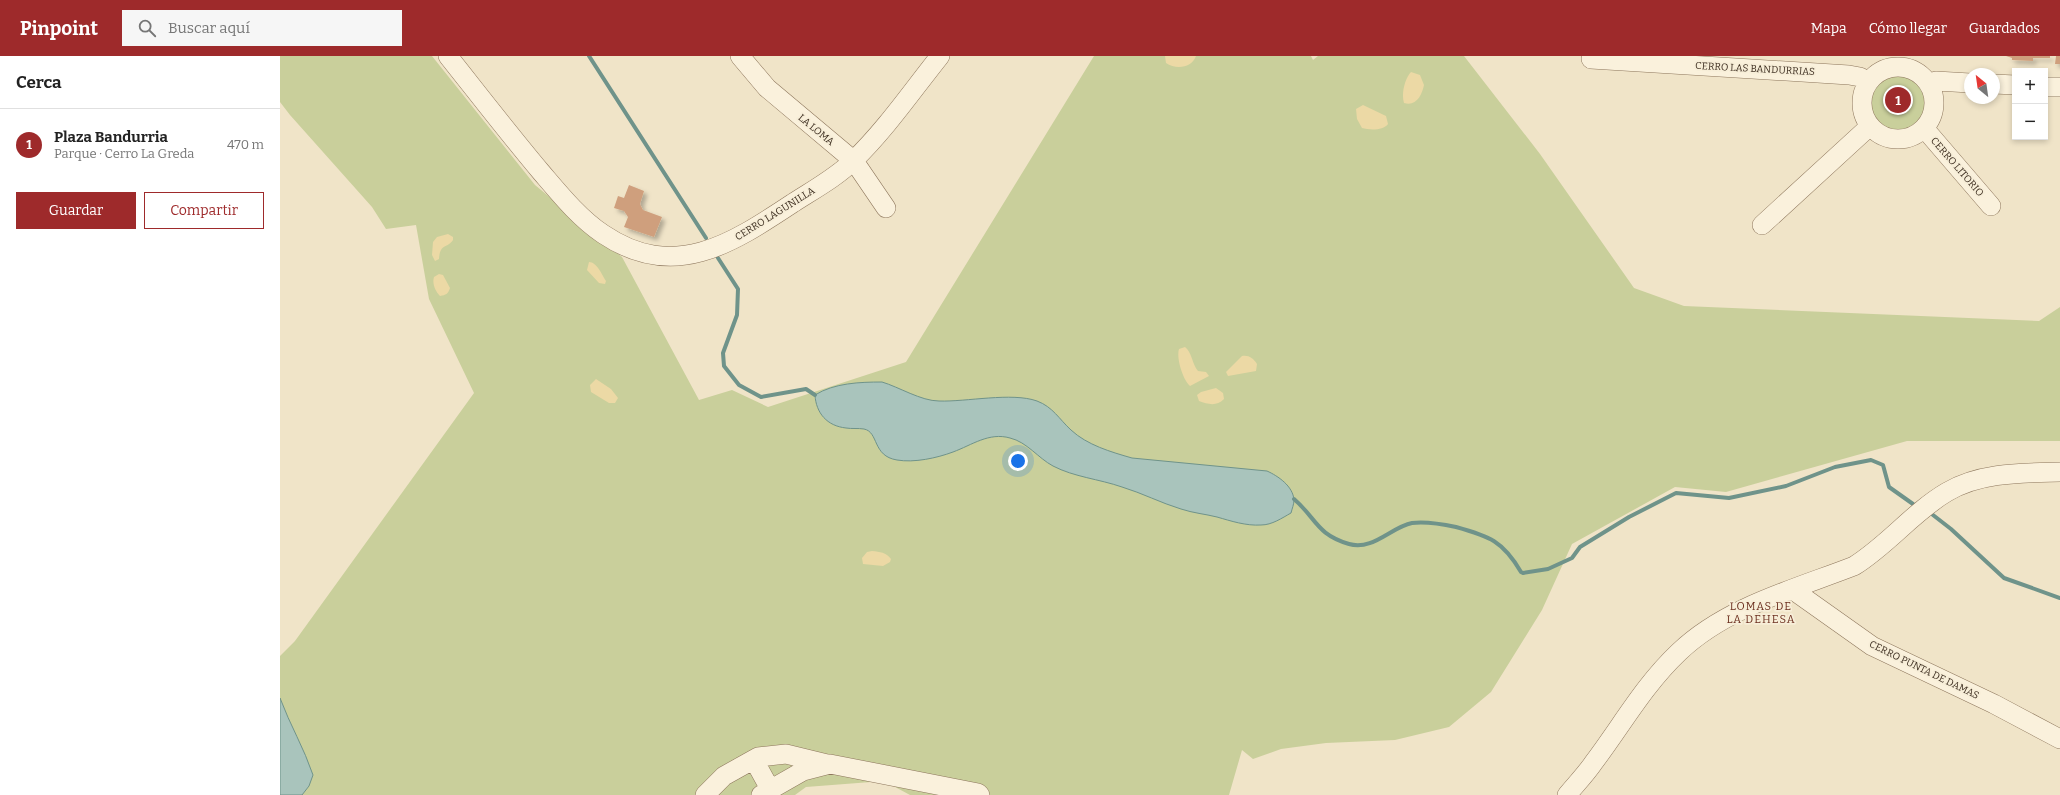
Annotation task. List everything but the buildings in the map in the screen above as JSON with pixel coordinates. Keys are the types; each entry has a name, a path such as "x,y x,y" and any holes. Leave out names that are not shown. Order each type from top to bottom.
{"street":[{"name":"CERRO LAGUNILLA","path":"448,56 532,162 579,213 608,237 640,251 665,256 692,254 718,248 759,226 854,161 940,56"},
{"name":"LA LOMA","path":"740,56 767,88 854,161 886,208"},
{"name":"CERRO LAS BANDURRIAS","path":"1591,59 1849,75 1860,77 1869,82"},
{"path":"1899,62 1913,70 1929,84 1933,95 1934,107 1931,119 1924,128 1914,136 1902,139 1890,138 1879,134 1870,126 1864,116 1862,104 1864,93 1869,82 1884,70 1899,62"},
{"path":"1929,84 1936,81 1964,83"},
{"path":"2000,84 2012,85"},
{"path":"2048,87 2060,87"},
{"path":"1762,225 1870,126"},
{"name":"CERRO LITORIO","path":"1924,128 1991,206"},
{"path":"1567,795 1594,762 1651,681 1679,651 1703,633 1731,616 1860,562 1872,555 1931,503 1947,491 1970,481 1993,476 2060,472"},
{"name":"CERRO PUNTA DE DAMAS","path":"1793,590 1872,646 1994,704 2060,739"},
{"path":"705,795 724,776 758,757 786,754 945,791 983,794"},
{"path":"754,760 766,792 804,771 832,765"}],"green space":[{"path":"280,56 432,56 535,185 622,257 699,400 732,390 768,407 906,362 1094,56 1311,56 1313,60 1318,56 1464,56 1540,154 1634,288 1684,306 2039,321 2060,307 2060,441 1907,441 1726,492 1675,487 1572,544 1542,610 1491,692 1449,727 1395,740 1326,743 1281,749 1253,759 1242,750 1229,795 910,795 884,781 806,787 795,795 280,795 280,656 295,641 474,393 429,299 416,225 386,229 372,207 290,115 280,102"},
{"path":"1892,74 1904,74 1914,78 1922,86 1926,96 1926,108 1922,118 1914,126 1904,130 1892,130 1882,126 1874,118 1870,108 1870,96 1874,86 1882,78"}],"sand":[{"path":"1165,56 1196,56 1191,63 1183,67 1174,67 1166,63"},
{"path":"1411,72 1420,75 1424,85 1422,93 1418,99 1415,102 1408,104 1404,103 1403,91 1407,78"},
{"path":"1363,105 1386,116 1388,124 1379,129 1362,128 1357,119 1356,109"},
{"path":"448,234 453,237 453,240 451,243 442,248 439,259 435,261 432,255 433,242 437,237"},
{"path":"589,262 594,264 599,269 606,281 605,284 599,283 587,270"},
{"path":"439,274 443,275 450,288 446,294 440,296 435,289 433,282 434,277"},
{"path":"1185,347 1198,371 1206,372 1209,376 1190,386 1183,374 1178,358 1179,349"},
{"path":"1242,356 1251,357 1254,360 1257,364 1256,371 1228,376 1226,372"},
{"path":"596,379 611,389 618,398 615,403 609,403 591,392 590,385"},
{"path":"1216,388 1223,393 1224,399 1221,402 1212,404 1199,401 1197,395 1201,392"},
{"path":"872,551 887,555 891,559 890,562 883,566 863,564 862,558 867,552"}],"water":[{"path":"882,382 925,399 939,401 1015,397 1037,401 1052,410 1071,430 1084,440 1132,458 1267,471 1284,482 1291,490 1294,500 1291,513 1273,523 1265,525 1250,525 1186,510 1166,504 1129,489 1061,470 1048,463 1022,443 1010,438 988,438 933,458 904,461 889,458 883,454 869,431 864,429 839,427 833,425 824,418 820,413 815,395 830,388 839,386 856,383"},
{"path":"280,698 313,775 309,786 302,795 280,795"}],"waterway":[{"path":"589,56 706,238"},
{"path":"718,258 738,289 737,315 723,353 724,366 739,385 761,397 806,389 815,395"},
{"path":"1294,499 1302,506 1323,531 1330,536 1349,544 1366,544 1382,538 1404,525 1412,523 1423,522 1440,524 1478,533 1494,541 1508,553 1523,573 1548,569 1572,558 1580,547 1629,517 1676,493 1729,498 1786,486 1835,467 1871,460 1883,465 1889,487 1913,504"},
{"path":"1933,515 1951,529 2004,578 2060,598"}],"place":[{"name":"Plaza Bandurria","path":"1898,100"}],"district":[{"name":"LOMAS DE LA DEHESA","path":"1761,612"}]}
